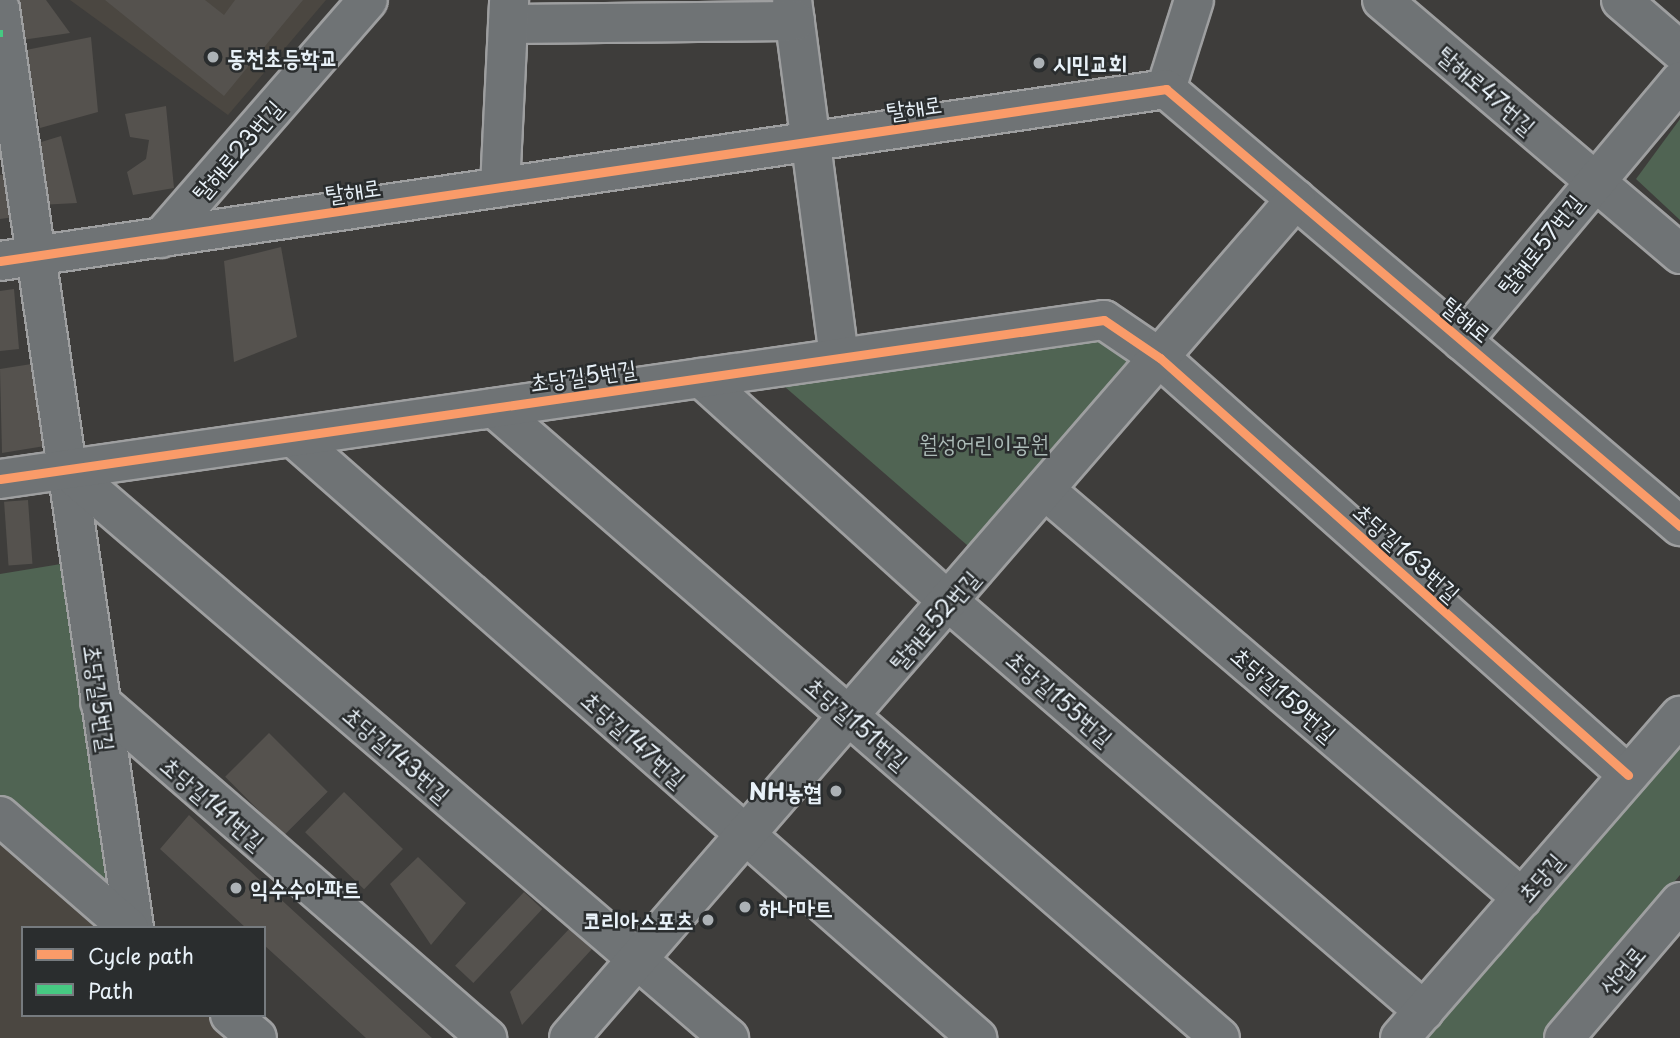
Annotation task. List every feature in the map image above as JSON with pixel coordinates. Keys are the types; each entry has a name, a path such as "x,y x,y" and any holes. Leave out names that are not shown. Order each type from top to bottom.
{"street":[{"name":"탈해로23번길","path":"161,237 368,0"},
{"path":"1166,89 1194,0"},
{"name":"탈해로47번길","path":"1382,0 1592,179"},
{"path":"1621,0 1680,51"},
{"path":"500,187 509,12 793,11 839,358"},
{"path":"1,25 18,258 66,469"},
{"name":"탈해로57번길","path":"1462,341 1592,179 1680,81"},
{"name":"탈해로","path":"18,258 1166,89 1680,526"},
{"name":"탈해로57번길","path":"1592,179 1680,254"},
{"name":"탈해로52번길","path":"569,1038 639,962 1296,199"},
{"name":"초당길5번길","path":"0,479 1104,320 1160,358"},
{"name":"초당길163번길","path":"1160,358 1628,775"},
{"name":"초당길155번길","path":"701,378 1412,1024"},
{"name":"초당길151번길","path":"494,408 1220,1038"},
{"name":"초당길147번길","path":"293,437 746,838 977,1038"},
{"name":"초당길5번길","path":"66,469 132,926"},
{"name":"초당길143번길","path":"66,469 729,1038"},
{"name":"초당길159번길","path":"1045,490 1522,898"},
{"name":"초당길141번길","path":"100,702 487,1038"},
{"name":"초당길","path":"1412,1024 1680,716"},
{"path":"0,816 130,926"},
{"name":"산업로","path":"1564,1038 1680,901"},
{"name":"산업로","path":"1598,1038 1680,940"},
{"path":"232,1017 257,1038"}],"shaded area":[{"name":"동천초등학교","path":"70,0 326,0 228,115"},
{"path":"0,835 109,926 21,926 21,1017 218,1017 244,1038 0,1038"}],"green space":[{"path":"1680,119 1680,220 1636,179"},
{"name":"월성어린이공원","path":"1101,337 1159,377 990,565 777,380"},
{"path":"73,562 117,894 0,798 0,574"},
{"path":"1680,728 1680,875 1543,1038 1419,1038"}],"building":[{"path":"20,0 46,0 70,33 22,40"},
{"name":"동천초등학교","path":"105,0 205,0 224,15 235,0 303,0 224,96"},
{"path":"91,37 98,112 40,128 26,50"},
{"path":"166,106 174,188 133,195 127,172 146,159 149,140 130,137 125,114"},
{"path":"61,136 77,203 39,205 28,146"},
{"path":"17,173 22,216 0,219 0,175"},
{"path":"281,247 297,337 234,362 224,261"},
{"path":"14,289 19,349 0,351 0,291"},
{"path":"44,362 57,444 2,453 0,369"},
{"path":"28,500 32,564 9,566 4,502"},
{"path":"269,733 328,792 284,836 225,777"},
{"path":"344,792 403,849 364,889 305,832"},
{"name":"익수수아파트","path":"189,815 432,1038 366,1038 266,947 266,926 244,926 160,849"},
{"path":"418,857 466,903 431,945 390,884"},
{"path":"524,892 542,909 473,983 455,966"},
{"path":"570,928 592,949 522,1025 510,992"}],"cycle path":[{"path":"0,261 1166,89 1680,526"},
{"path":"0,479 1104,320 1160,358 1628,775"}],"place":[{"name":"동천초등학교","path":"213,57"},
{"name":"시민교회","path":"1039,63"},
{"name":"NH농협","path":"836,791"},
{"name":"익수수아파트","path":"236,888"},
{"name":"하나마트","path":"745,907"},
{"name":"코리아스포츠","path":"708,920"}]}
